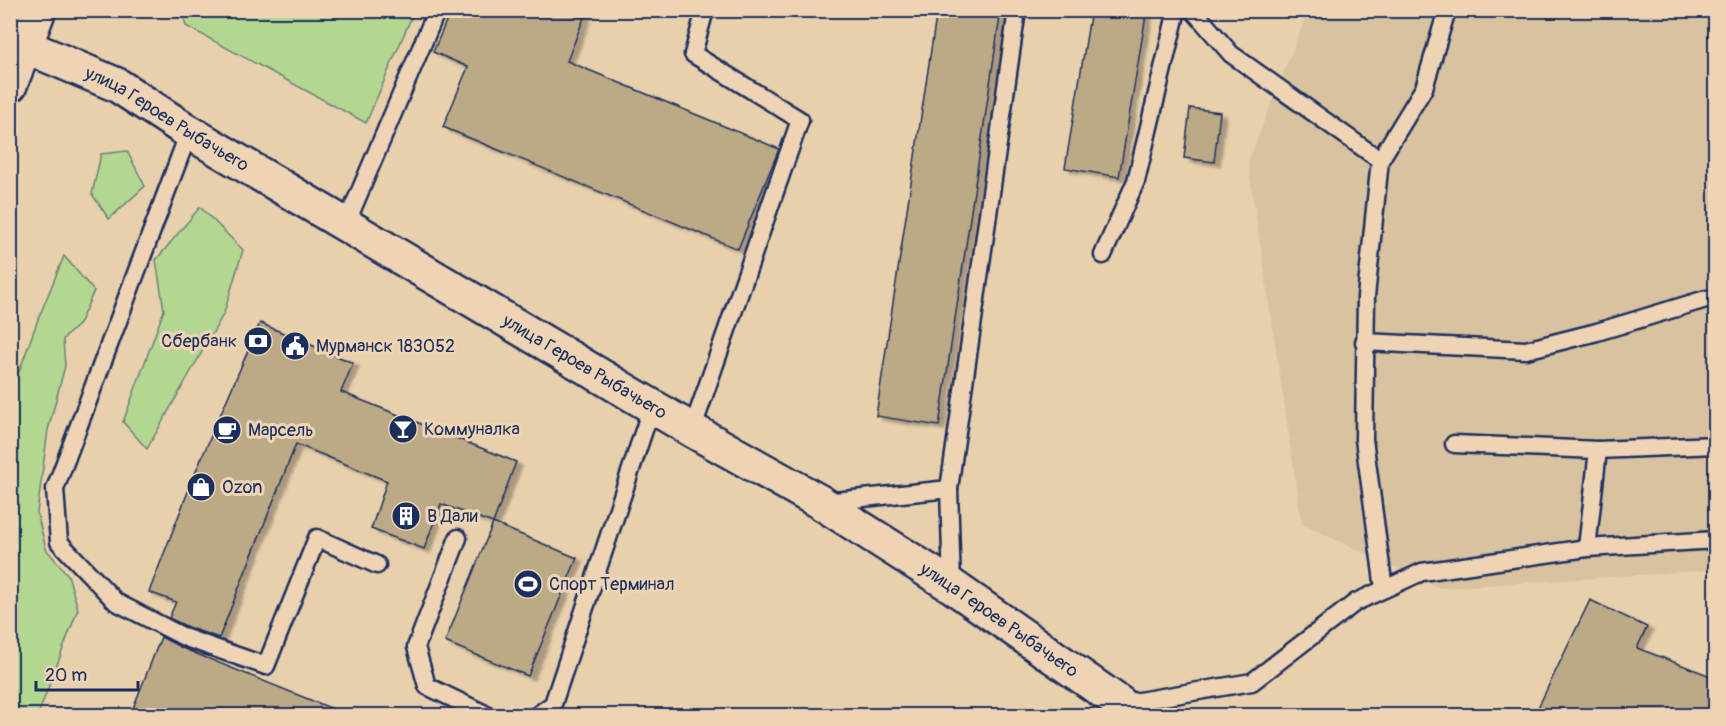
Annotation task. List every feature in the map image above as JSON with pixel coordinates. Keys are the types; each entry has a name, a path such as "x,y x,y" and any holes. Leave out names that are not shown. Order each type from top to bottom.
{"street":[{"path":"10,85 39,10"},
{"name":"улица Героев Рыбачьего","path":"25,46 117,85 189,132 692,430 820,502 952,586 1125,710"}],"lane":[{"path":"346,224 437,10"},
{"path":"692,430 800,120 693,54 705,10"},
{"path":"952,586 949,489 1017,10"},
{"path":"1103,255 1136,182 1177,10"},
{"path":"1193,10 1232,54 1380,160"},
{"path":"1384,589 1364,439 1366,297 1380,160 1424,88 1447,10"},
{"path":"189,132 55,489 59,542 116,602 186,638 266,666 317,538 376,565"},
{"path":"1364,342 1526,350 1598,332 1706,299 1716,299"},
{"path":"536,716 553,704 652,406"},
{"path":"1454,444 1598,450 1716,445"},
{"path":"1587,548 1598,450"},
{"path":"820,502 949,489"},
{"path":"458,538 416,647 427,686 489,716"},
{"path":"1125,710 1252,682 1356,602 1422,572 1587,548 1716,540"}],"shaded area":[{"path":"1308,11 1715,11 1715,568 1700,571 1440,588 1302,524 1248,162"}],"green space":[{"path":"182,10 414,11 366,123 186,26"},
{"path":"127,151 145,186 109,219 92,194 101,154"},
{"path":"200,207 243,250 224,313 147,449 123,422 164,310 156,260"},
{"path":"64,256 94,291 79,324 63,339 65,366 48,430 37,513 46,549 68,575 78,609 38,715 11,715 11,394"}],"building":[{"path":"451,10 587,10 567,61 779,149 738,249 443,127 468,67 433,52"},
{"path":"937,10 1001,10 939,426 876,416"},
{"path":"1091,10 1121,10 1146,15 1119,177 1065,168"},
{"path":"1190,108 1220,112 1214,162 1184,158"},
{"path":"260,323 353,363 341,392 516,462 493,523 441,504 424,549 371,529 387,481 296,444 219,638 169,618 176,602 149,592 196,471"},
{"path":"493,523 577,558 528,676 445,642"},
{"path":"1590,600 1647,627 1637,648 1716,678 1716,716 1534,716"},
{"path":"161,637 182,648 350,716 130,716"}],"place":[{"name":"Сбербанк","path":"258,341"},
{"name":"Мурманск 183052","path":"295,346"},
{"name":"Коммуналка","path":"403,429"},
{"name":"Марсель","path":"227,430"},
{"name":"Ozon","path":"201,487"},
{"name":"В Дали","path":"406,516"},
{"name":"Спорт Терминал","path":"528,584"}]}
